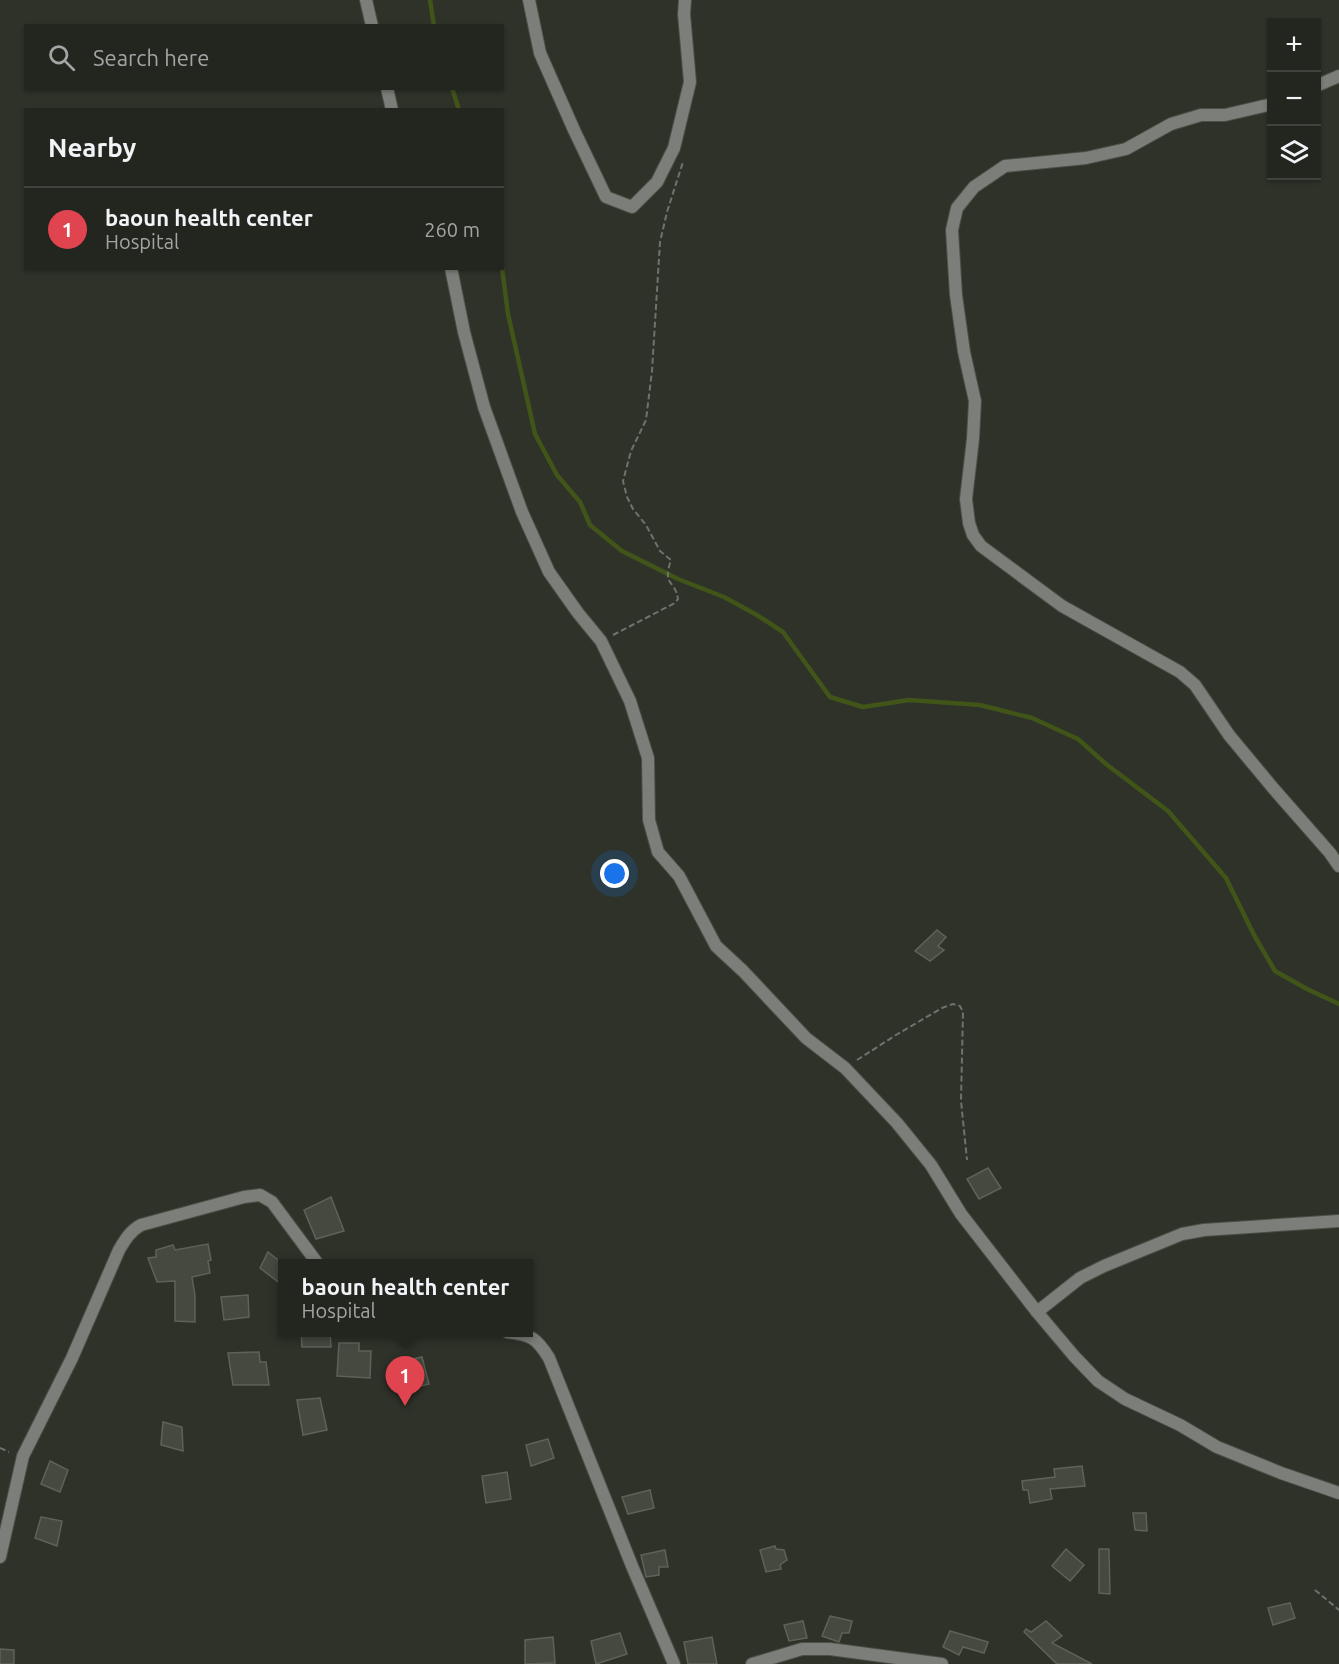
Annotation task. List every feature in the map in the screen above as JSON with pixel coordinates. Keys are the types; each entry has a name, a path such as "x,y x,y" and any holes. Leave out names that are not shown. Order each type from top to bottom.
{"street":[{"path":"366,0 372,24"},
{"path":"530,0 540,53 606,197 632,207 657,182 674,148 690,82 684,14 685,0"},
{"path":"1321,84 1339,76"},
{"path":"387,90 392,108"},
{"path":"1267,105 1225,115 1201,115 1171,124 1126,148 1086,158 1005,166 974,187 957,208 952,230 956,295 964,351 975,401 966,499 969,523 973,535 981,546 1062,606 1155,656 1195,685 1229,735 1339,866"},
{"path":"452,270 464,332 484,407 522,512 549,572 564,595 601,641 630,701 648,758 649,820 658,852 679,876 716,946 807,1038 845,1068 897,1123 931,1165 962,1214 1037,1312 1098,1381 1125,1400 1180,1425 1217,1447 1339,1493"},
{"path":"0,1557 23,1456 72,1358 119,1250 133,1229 233,1200 260,1196 272,1202 315,1259"},
{"path":"1037,1312 1080,1278 1182,1234 1204,1230 1339,1221"},
{"path":"529,1337 542,1346 549,1358 632,1566 674,1664"},
{"path":"752,1664 802,1649 830,1648 942,1664"}],"path":[{"path":"601,641 672,605 678,599 666,574 671,560 660,551 646,525 633,509 623,481 631,451 646,420 652,371 660,242 684,159"},
{"path":"845,1068 942,1008 953,1004 960,1006 963,1012 961,1101 967,1160"},
{"path":"1315,1590 1339,1610"}],"building":[{"path":"937,930 946,937 938,946 944,950 930,961 915,951"},
{"path":"988,1168 1001,1188 979,1199 967,1179"},
{"path":"331,1197 344,1231 316,1239 304,1210"},
{"path":"208,1244 211,1260 208,1261 210,1273 192,1277 195,1322 175,1321 175,1281 157,1282 148,1258 156,1257 156,1250 173,1245 175,1250"},
{"path":"268,1252 278,1260 278,1282 260,1268"},
{"path":"248,1295 249,1317 224,1320 221,1297"},
{"path":"301,1337 330,1337 331,1347 302,1347"},
{"path":"339,1343 359,1343 359,1351 371,1351 370,1378 337,1376"},
{"path":"259,1352 260,1362 266,1362 269,1385 233,1385 228,1353"},
{"path":"422,1357 429,1384 408,1389 403,1361"},
{"path":"320,1398 327,1430 303,1435 297,1400"},
{"path":"163,1422 182,1427 183,1451 161,1445"},
{"path":"548,1439 554,1458 531,1466 526,1445"},
{"path":"50,1461 68,1470 60,1492 41,1484"},
{"path":"1082,1466 1085,1486 1050,1489 1052,1499 1030,1503 1028,1490 1023,1490 1022,1481 1055,1477 1054,1469"},
{"path":"507,1472 511,1499 486,1503 482,1476"},
{"path":"650,1490 654,1508 628,1514 622,1497"},
{"path":"1133,1513 1146,1513 1147,1531 1135,1530"},
{"path":"41,1517 62,1521 57,1546 35,1538"},
{"path":"775,1546 776,1549 784,1550 787,1560 780,1565 781,1569 766,1572 760,1550"},
{"path":"1066,1549 1084,1565 1070,1581 1052,1566"},
{"path":"1099,1549 1109,1549 1110,1594 1099,1593"},
{"path":"665,1550 668,1567 659,1567 659,1575 646,1577 641,1555"},
{"path":"1290,1603 1295,1618 1273,1625 1268,1608"},
{"path":"830,1616 852,1621 849,1633 842,1633 839,1642 822,1636"},
{"path":"803,1621 807,1638 789,1641 784,1625"},
{"path":"1046,1621 1062,1636 1052,1643 1092,1664 1057,1664 1024,1632 1026,1629 1031,1632"},
{"path":"950,1631 988,1642 984,1653 963,1647 959,1655 943,1647"},
{"path":"620,1633 627,1654 596,1664 591,1641"},
{"path":"553,1637 555,1663 525,1664 525,1640"},
{"path":"712,1637 717,1664 688,1664 684,1642"},
{"path":"0,1649 14,1650 14,1664 0,1664"}],"waterway":[{"path":"430,0 434,24"},
{"path":"453,90 458,108"},
{"path":"502,270 508,314 535,434 557,475 580,502 590,525 622,551 678,579 724,597 783,632 830,697 863,707 909,700 980,705 1032,718 1078,739 1106,764 1168,811 1226,878 1275,971 1339,1004"}],"place":[{"name":"baoun health center","path":"405,1406"}]}
